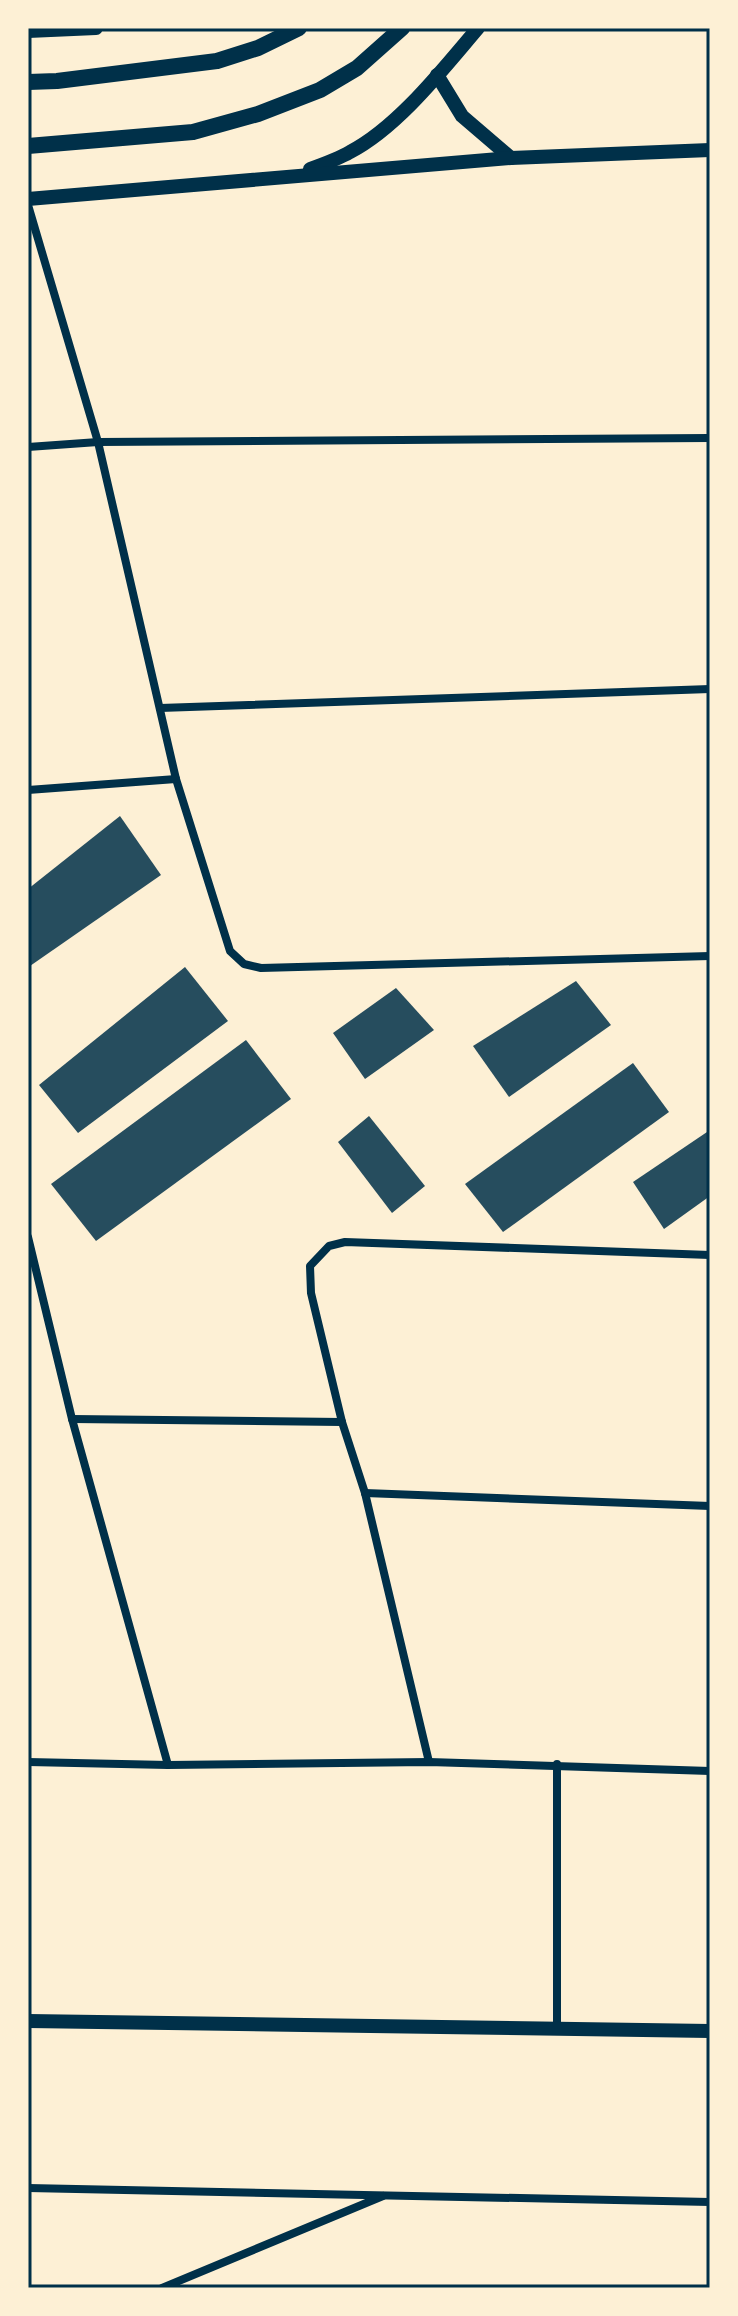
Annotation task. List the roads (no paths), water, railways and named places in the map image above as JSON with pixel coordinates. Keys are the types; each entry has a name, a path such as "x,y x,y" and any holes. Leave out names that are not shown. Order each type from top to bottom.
{"main road":[{"path":"28,82 217,61 258,48 299,28"},
{"path":"28,146 193,132 258,114 332,83 357,68 402,28"}],"street":[{"path":"28,31 96,28"},
{"path":"295,175 364,143 437,75 478,28"},
{"path":"437,75 462,116 511,158"},
{"path":"710,150 511,158 295,175 28,202 98,442 176,779 226,942 239,961 261,968 710,956"},
{"path":"28,447 98,442 710,438"},
{"path":"160,708 710,689"},
{"path":"28,790 176,779"},
{"path":"28,1237 72,1419 168,1765"},
{"path":"429,1762 365,1493 342,1422 311,1293 310,1266 329,1246 345,1242 710,1255"},
{"path":"72,1419 342,1422"},
{"path":"365,1493 710,1506"},
{"path":"28,1762 168,1765 429,1762 710,1771"},
{"path":"557,1764 557,2027"},
{"path":"28,2021 710,2031"},
{"path":"28,2188 710,2202"},
{"path":"162,2288 388,2195"}]}
